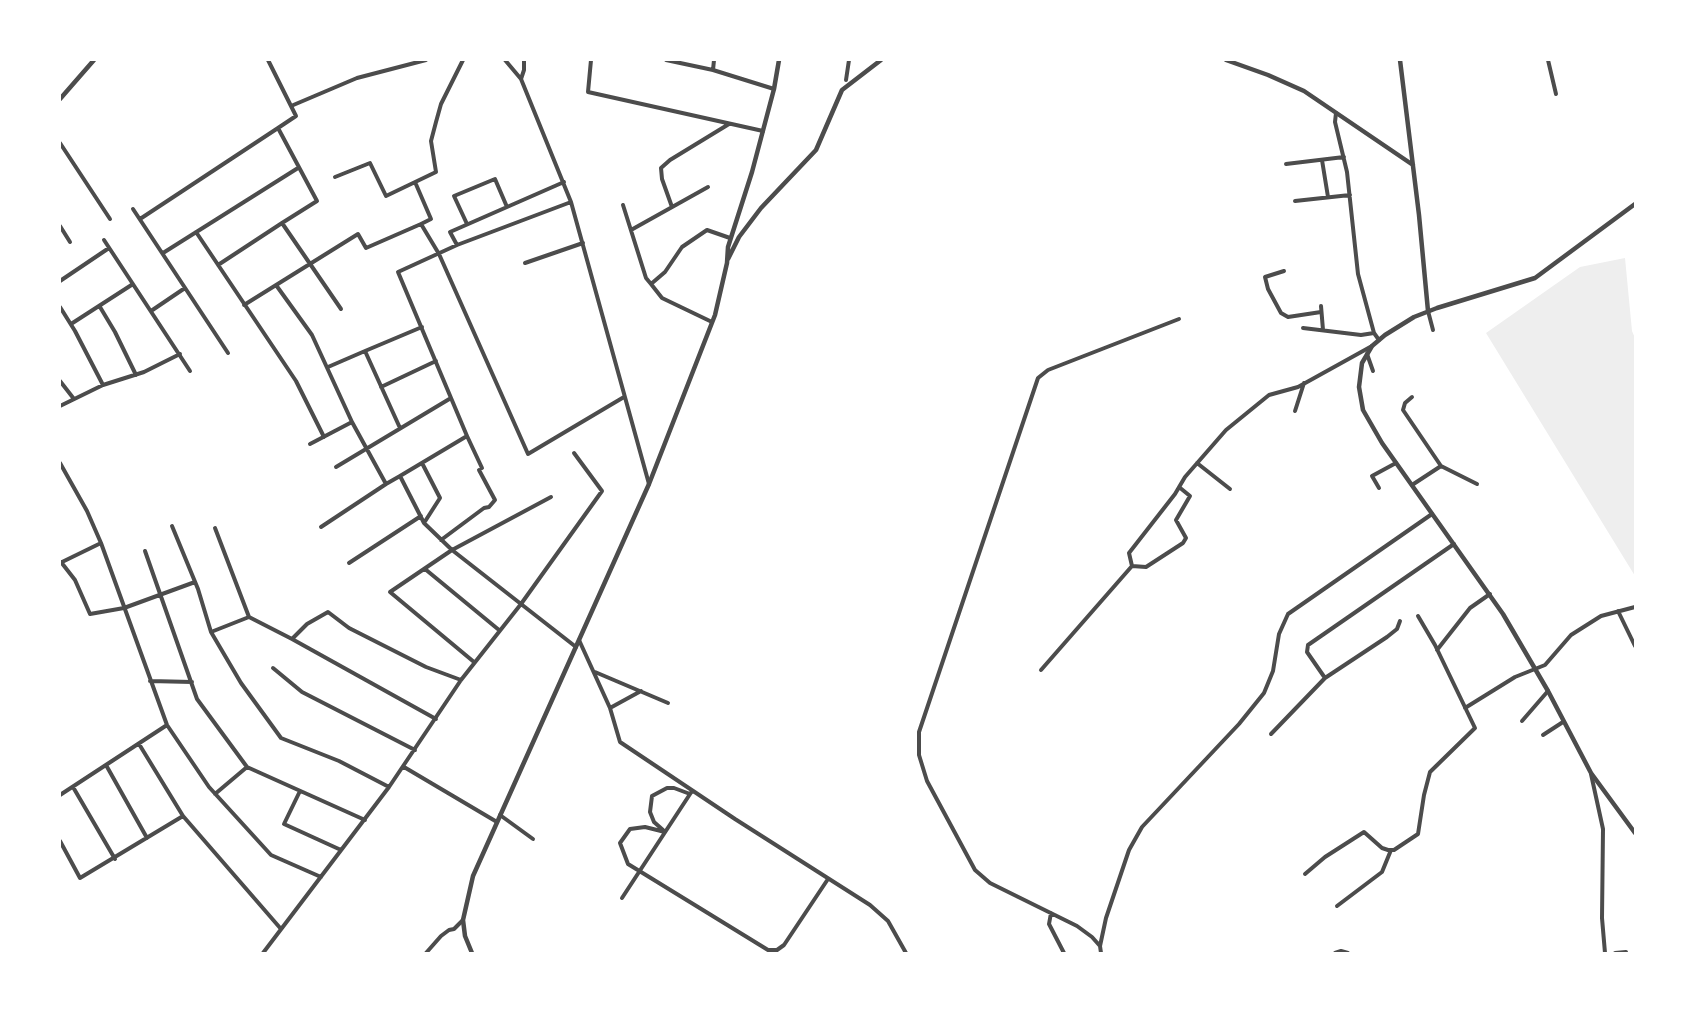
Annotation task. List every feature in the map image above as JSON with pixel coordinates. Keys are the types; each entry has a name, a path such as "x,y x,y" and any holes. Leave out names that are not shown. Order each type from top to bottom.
{"street":[{"path":"60,99 94,60"},
{"path":"140,219 296,116 268,60"},
{"path":"291,106 357,78 426,60"},
{"path":"335,177 370,163 386,196 436,172 432,141 436,122 441,104 463,60"},
{"path":"504,60 520,79 571,202 624,397 650,484"},
{"path":"520,79 524,70 525,60"},
{"path":"591,60 588,92 762,132"},
{"path":"666,60 713,70 774,90"},
{"path":"713,70 714,60"},
{"path":"472,953 465,936 462,920 473,876 650,484 712,322 727,263 730,238 774,90 779,60"},
{"path":"846,80 850,60"},
{"path":"727,263 739,237 761,208 816,150 842,90 881,60"},
{"path":"1226,60 1268,75 1304,91 1413,165"},
{"path":"1400,60 1428,311 1433,330"},
{"path":"1548,60 1556,94"},
{"path":"1336,113 1335,122 1344,157 1350,195 1354,254 1374,333 1379,340"},
{"path":"672,207 661,168 670,160 729,124"},
{"path":"218,265 317,201 278,128"},
{"path":"60,143 110,219"},
{"path":"1286,164 1344,157"},
{"path":"1322,160 1328,197"},
{"path":"163,253 298,168"},
{"path":"466,224 454,196 494,179 507,207"},
{"path":"244,305 358,234 366,248 431,218 415,182"},
{"path":"457,245 450,232 564,182"},
{"path":"631,230 708,187"},
{"path":"1295,201 1350,195"},
{"path":"441,540 484,508 489,507 495,500 398,272 457,245 571,202"},
{"path":"1132,566 1129,553 1197,463 1226,430 1254,405 1269,395 1304,383 1372,346 1414,317 1535,278 1635,204"},
{"path":"623,205 646,278 662,298 712,322"},
{"path":"133,209 228,353"},
{"path":"282,223 341,309"},
{"path":"421,224 439,254 528,454 624,397"},
{"path":"60,226 70,242"},
{"path":"651,284 665,272 682,246 707,230 730,238"},
{"path":"196,232 296,381 324,437"},
{"path":"104,240 190,371"},
{"path":"525,263 583,243"},
{"path":"60,280 109,248"},
{"path":"1284,271 1265,277 1268,289 1281,313 1288,317 1321,312"},
{"path":"71,324 133,284"},
{"path":"276,285 312,335 328,366 352,422 386,484"},
{"path":"151,311 185,288"},
{"path":"1321,306 1323,330"},
{"path":"60,307 103,385"},
{"path":"100,307 115,332 136,375"},
{"path":"1100,946 1086,932 990,883 975,870 927,781 919,755 919,732 1038,378 1048,370 1179,320"},
{"path":"328,366 422,327"},
{"path":"1303,328 1360,334 1374,333"},
{"path":"1372,346 1362,363 1359,388 1363,410 1396,463 1490,594 1548,691 1591,773 1635,833"},
{"path":"364,351 400,428"},
{"path":"60,406 103,385 136,375 180,354"},
{"path":"1367,354 1373,371"},
{"path":"381,387 436,361"},
{"path":"60,381 74,399"},
{"path":"1295,411 1304,383"},
{"path":"1412,397 1406,403 1403,410 1441,466 1476,484"},
{"path":"336,467 451,398"},
{"path":"310,444 352,422"},
{"path":"321,527 386,484 467,436"},
{"path":"263,953 404,767 461,680 521,604 602,491 574,453"},
{"path":"60,463 87,511 101,543 167,725 216,794 271,854 321,877"},
{"path":"422,463 440,498 424,523"},
{"path":"1197,463 1230,488"},
{"path":"1379,488 1372,476 1396,463"},
{"path":"1412,485 1441,466"},
{"path":"400,476 424,523 441,540 576,647"},
{"path":"1132,566 1146,567 1183,543 1186,538 1176,520 1190,496 1179,487"},
{"path":"474,662 390,592 452,550 551,496"},
{"path":"1101,953 1100,946 1112,896 1129,850 1142,827 1239,724 1264,693 1273,671 1282,623 1288,614 1432,514"},
{"path":"349,563 421,516"},
{"path":"172,526 195,582 211,632 241,683 281,738 339,761 389,787"},
{"path":"215,528 249,617 436,719"},
{"path":"101,543 61,562 75,580 90,614 124,608 195,582"},
{"path":"1326,678 1307,652 1308,645 1454,544"},
{"path":"145,551 198,699 247,767 364,820"},
{"path":"1041,670 1132,566"},
{"path":"426,569 499,630"},
{"path":"1437,650 1470,608 1490,594"},
{"path":"1465,708 1515,678 1536,670 1551,661 1572,634 1601,616 1635,606"},
{"path":"1618,611 1635,646"},
{"path":"292,639 307,624 328,612 349,628 426,667 461,680"},
{"path":"1337,906 1382,872 1391,850 1418,834 1424,795 1430,772 1475,728 1437,650 1418,616"},
{"path":"211,632 249,617"},
{"path":"1271,734 1326,678 1387,637 1397,629 1400,621"},
{"path":"579,640 610,708 620,742 691,793 882,914 895,930 906,953"},
{"path":"273,668 302,692 414,750"},
{"path":"595,672 668,703"},
{"path":"150,681 192,682"},
{"path":"610,708 641,691"},
{"path":"1522,721 1548,691"},
{"path":"1543,735 1563,722"},
{"path":"60,796 167,725"},
{"path":"139,744 183,816 281,929"},
{"path":"106,765 147,838"},
{"path":"216,794 247,767"},
{"path":"404,767 497,822"},
{"path":"1591,773 1603,829 1602,918 1605,953"},
{"path":"73,787 115,859"},
{"path":"665,832 654,822 650,812 652,796 667,788 691,793"},
{"path":"300,791 284,824 341,850"},
{"path":"622,898 691,793"},
{"path":"60,841 80,878 115,859 183,816"},
{"path":"500,816 533,839"},
{"path":"665,832 645,827 630,829 620,843 628,864 755,943 772,951 784,945 828,879"},
{"path":"1305,874 1326,857 1364,832 1382,848 1391,850"},
{"path":"1052,913 1049,924 1064,953"},
{"path":"426,953 441,936 454,929 462,920"},
{"path":"1335,953 1341,951 1348,953"},
{"path":"1615,953 1626,952"}],"shaded area":[{"path":"1625,258 1632,331 1635,338 1635,576 1486,333 1580,267"}]}
